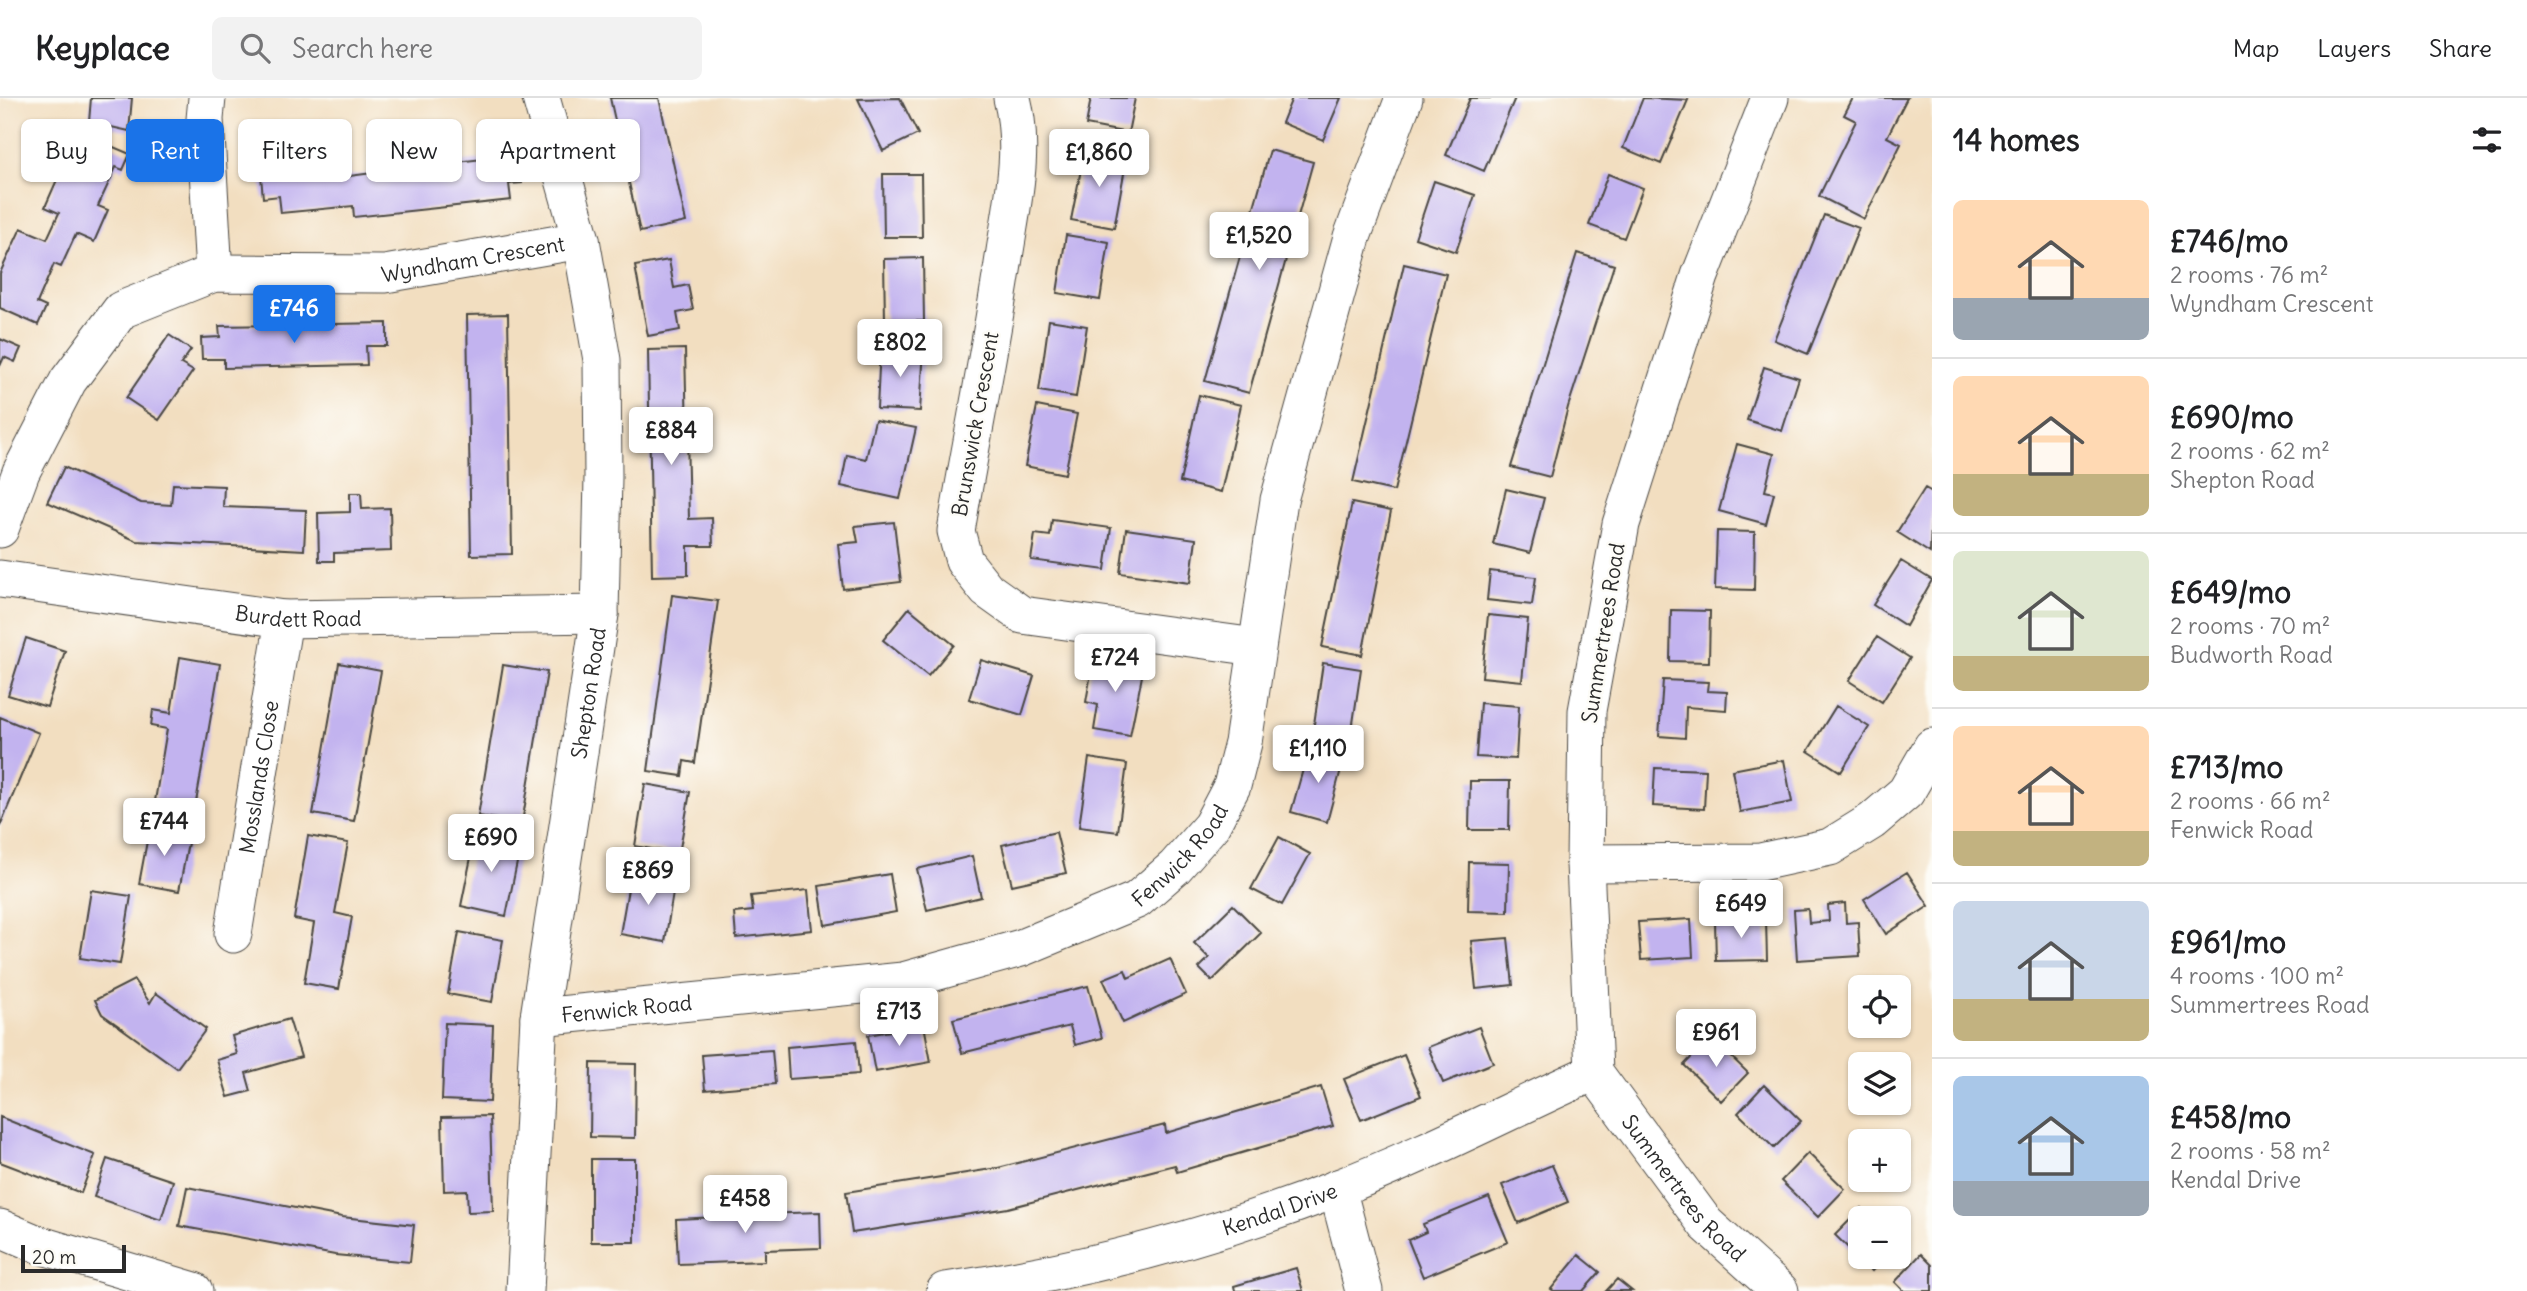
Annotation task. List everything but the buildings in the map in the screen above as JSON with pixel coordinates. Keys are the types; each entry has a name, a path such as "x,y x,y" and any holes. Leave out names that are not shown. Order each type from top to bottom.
{"street":[{"path":"207,98 205,119 214,273"},
{"name":"Shepton Road","path":"525,1291 539,1017 600,614 602,360 581,240 541,98"},
{"name":"Brunswick Crescent","path":"1012,98 1019,132 1017,166 997,303 956,531 964,561 986,590 1022,615 1256,647"},
{"name":"Fenwick Road","path":"539,1017 904,981 1021,948 1137,900 1175,867 1212,826 1232,786 1243,743 1279,500 1315,362 1352,237 1404,98"},
{"name":"Summertrees Road","path":"1770,98 1700,276 1621,524 1587,712 1585,863 1594,1072 1706,1224 1780,1291"},
{"name":"Wyndham Crescent","path":"0,529 21,472 68,381 121,310 214,273 385,274 581,240"},
{"name":"Burdett Road","path":"0,579 284,619 600,614"},
{"name":"Mosslands Close","path":"233,934 284,619"},
{"path":"1585,863 1760,862 1830,847 1872,821 1906,792 1932,747"},
{"name":"Kendal Drive","path":"946,1291 1007,1282 1219,1229 1337,1188 1594,1072"},
{"path":"1337,1188 1364,1291"},
{"path":"0,1228 40,1245 194,1291"}]}
